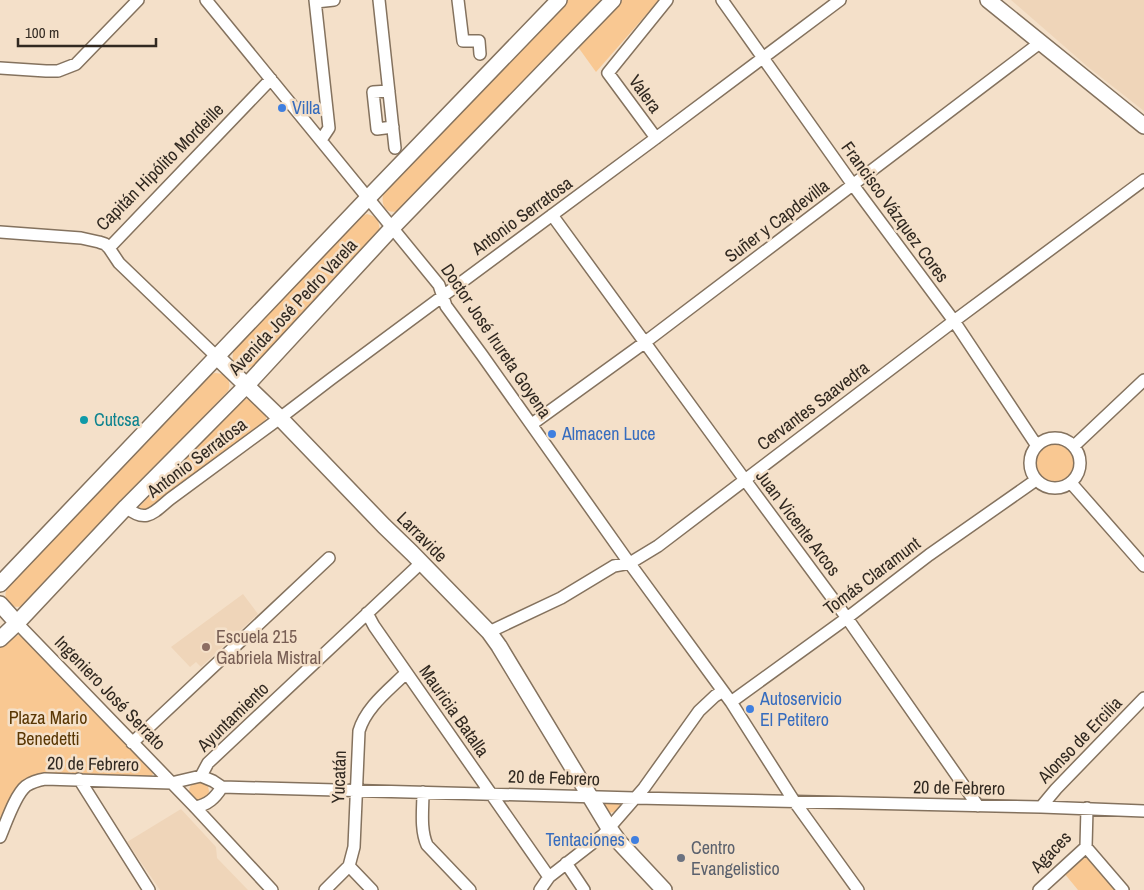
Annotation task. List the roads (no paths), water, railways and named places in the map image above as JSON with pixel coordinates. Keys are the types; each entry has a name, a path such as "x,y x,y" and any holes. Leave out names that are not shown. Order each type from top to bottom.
{"street":[{"path":"0,68 58,71 76,64 138,0"},
{"name":"Doctor José Irureta Goyena","path":"206,0 439,285 446,306 731,702 794,801 858,890"},
{"path":"321,140 329,128 315,1 334,0"},
{"path":"379,0 395,148"},
{"path":"458,0 463,41 479,41 480,54"},
{"name":"Avenida José Pedro Varela","path":"0,584 559,0"},
{"name":"Avenida José Pedro Varela","path":"0,639 126,507 246,386 392,228 613,0"},
{"name":"Valera","path":"656,138 608,74 667,0"},
{"name":"Francisco Vázquez Cores","path":"722,0 853,185 954,321 1037,446"},
{"name":"Antonio Serratosa","path":"126,507 142,517 153,513 840,0"},
{"path":"988,0 1144,126"},
{"name":"Suñer y Capdevilla","path":"532,424 644,343 1041,42"},
{"name":"Capitán Hipólito Mordeille","path":"0,232 81,238 105,244 109,248 271,79"},
{"name":"Cervantes Saavedra","path":"489,632 561,598 614,566 630,563 658,546 954,321 1144,180"},
{"name":"Juan Vicente Arcos","path":"552,216 847,618 978,806"},
{"name":"Larravide","path":"109,248 119,264 280,418 489,632 609,828 620,843 664,890"},
{"path":"1074,446 1144,380"},
{"path":"1056,438 1065,440 1074,446 1078,453 1080,465 1078,473 1071,483 1061,488 1050,488 1036,480 1030,470 1030,462 1031,455 1037,446 1045,440 1056,438"},
{"name":"Tomás Claramunt","path":"731,702 847,618 929,555 1036,480"},
{"path":"1071,483 1144,566"},
{"path":"132,743 329,558"},
{"name":"Ayuntamiento","path":"201,776 208,763 422,562"},
{"name":"Ingeniero José Serrato","path":"0,604 272,890"},
{"name":"Mauricia Batalla","path":"367,614 406,673 549,877"},
{"name":"Yucatán","path":"349,866 354,847 359,731 368,710 406,673"},
{"path":"540,890 549,877 603,835 635,798 699,712 722,691"},
{"name":"Alonso de Ercilia","path":"1041,807 1144,698"},
{"name":"20 de Febrero","path":"0,837 19,795 26,786 46,779 170,783 201,776 214,780 222,787 1087,808 1144,811"},
{"path":"79,779 149,890"},
{"path":"194,806 202,806 209,802 216,797 222,787"},
{"path":"423,792 423,830 425,839 428,845 470,890"},
{"name":"Agaces","path":"1039,890 1086,847 1087,808"},
{"path":"1086,847 1123,890"},
{"path":"566,863 584,890"},
{"path":"325,890 349,866 372,890"}],"place":[{"name":"Villa","path":"282,108"},
{"name":"Cutcsa","path":"84,420"},
{"name":"Almacen Luce","path":"552,434"},
{"name":"Escuela 215 Gabriela Mistral","path":"206,647"},
{"name":"Autoservicio El Petitero","path":"750,709"},
{"name":"Tentaciones","path":"635,840"},
{"name":"Centro Evangelistico","path":"681,858"}],"park label":[{"name":"Plaza Mario Benedetti","path":"48,728"}]}
